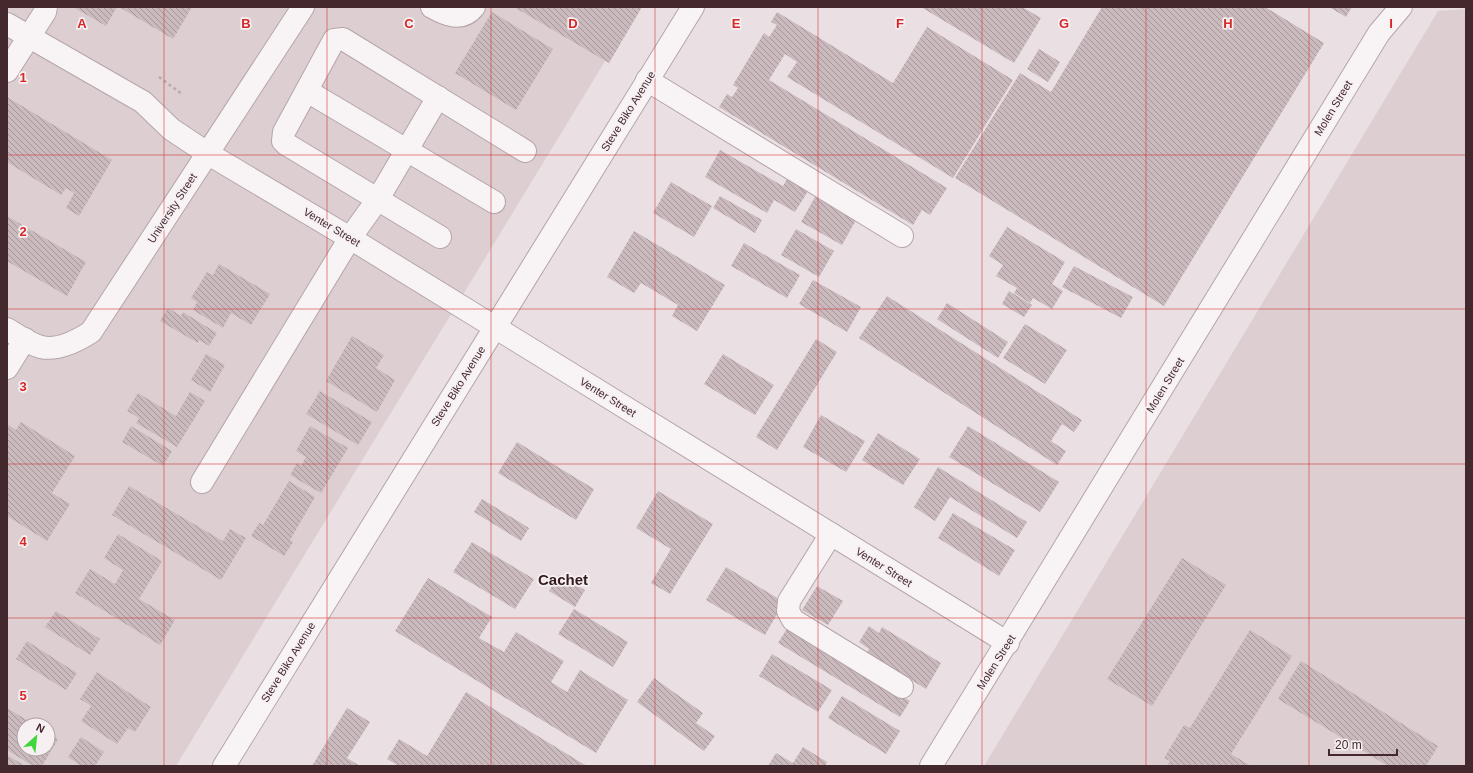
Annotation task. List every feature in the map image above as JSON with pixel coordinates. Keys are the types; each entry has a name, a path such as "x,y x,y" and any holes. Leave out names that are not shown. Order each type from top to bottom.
{"street":[{"path":"7,71 29,38 46,7"},
{"name":"University Street","path":"16,334 41,347 54,347 75,342 91,332 303,7"},
{"path":"432,7 448,16 458,16 470,12 474,7"},
{"name":"Steve Biko Avenue","path":"224,766 693,7"},
{"name":"Molen Street","path":"931,766 1008,643 1378,33 1401,7"},
{"name":"Venter Street","path":"7,24 29,38 144,102 171,130 350,238 1008,643"},
{"path":"440,237 283,141 284,132 334,40 343,40 525,151"},
{"path":"647,80 902,236"},
{"path":"307,92 494,202"},
{"path":"202,482 350,238 378,199 408,151 438,97"},
{"path":"7,368 16,334"},
{"path":"831,534 789,601 788,611 793,620 902,687"}],"path":[{"path":"159,77 182,94"}],"shaded area":[{"path":"7,7 638,7 176,766 7,766"},
{"path":"1466,9 1466,766 984,766 1438,11"}],"building":[{"path":"73,7 117,7 106,26"},
{"path":"119,7 192,7 173,39"},
{"path":"514,7 642,7 609,63"},
{"path":"921,7 1022,7 1041,18 1014,63"},
{"path":"1102,7 1265,7 1324,43 1164,306 955,178 1020,73 1051,92"},
{"path":"1329,7 1352,7 1346,17"},
{"path":"492,12 553,49 516,110 455,73"},
{"path":"777,12 893,83 927,27 1013,80 953,178 787,77 797,62 785,54 769,80 947,188 930,215 922,210 913,225 719,107 727,94 732,97 738,88 733,85 764,33 769,37 777,25 771,22"},
{"path":"1039,49 1060,62 1048,82 1027,69"},
{"path":"7,97 112,160 79,216 66,208 74,193 66,188 61,195 7,162"},
{"path":"720,150 783,186 787,179 808,191 795,212 774,200 767,213 705,177"},
{"path":"671,182 712,206 694,237 653,213"},
{"path":"720,196 762,220 755,233 713,208"},
{"path":"815,197 856,220 842,245 801,222"},
{"path":"7,216 86,262 67,296 7,261"},
{"path":"1007,227 1065,262 1052,284 1063,291 1052,309 1033,298 1030,303 1014,293 1017,288 996,276 1003,265 989,256"},
{"path":"796,229 834,251 819,277 781,255"},
{"path":"634,231 725,285 697,331 672,316 678,305 641,283 634,293 607,277"},
{"path":"744,243 800,275 787,298 731,266"},
{"path":"219,264 270,294 251,325 231,313 223,328 193,310 197,302 191,298 207,272 213,275"},
{"path":"1074,266 1133,297 1121,318 1062,287"},
{"path":"813,280 861,307 847,332 799,304"},
{"path":"1009,291 1032,305 1024,317 1002,304"},
{"path":"887,296 1082,420 1074,432 1062,424 1051,441 1066,451 1057,465 859,338"},
{"path":"947,303 1008,342 998,358 937,319"},
{"path":"168,308 181,316 183,312 217,333 209,346 199,340 198,343 160,321"},
{"path":"1025,324 1067,350 1045,384 1003,358"},
{"path":"352,336 384,355 376,368 395,380 377,412 326,381"},
{"path":"816,339 837,352 777,450 756,437"},
{"path":"206,354 225,365 210,392 191,380"},
{"path":"723,354 774,385 755,415 704,384"},
{"path":"320,391 372,422 358,445 306,414"},
{"path":"190,392 205,401 177,447 136,423 139,418 127,411 138,393 176,416"},
{"path":"821,415 865,441 846,472 803,447"},
{"path":"21,422 75,456 52,493 70,504 47,541 7,516 7,424 16,430"},
{"path":"131,426 172,451 163,466 122,442"},
{"path":"310,426 348,448 321,493 290,475 297,463 301,466 306,457 296,451"},
{"path":"968,426 1059,482 1040,512 949,457"},
{"path":"878,433 920,459 903,485 862,460"},
{"path":"517,442 594,489 576,520 498,473"},
{"path":"938,467 1027,522 1017,538 950,497 935,521 914,507"},
{"path":"289,481 315,497 290,540 293,542 284,556 251,536 259,523 263,525"},
{"path":"129,486 223,541 230,529 246,538 221,580 112,515"},
{"path":"658,491 713,524 670,594 651,583 671,549 636,528"},
{"path":"482,499 529,528 521,541 474,512"},
{"path":"953,513 1015,550 999,576 938,538"},
{"path":"118,534 162,561 139,599 175,620 160,645 75,593 90,569 115,584 123,570 104,558"},
{"path":"472,542 534,579 515,609 453,572"},
{"path":"1182,558 1226,585 1152,706 1107,679"},
{"path":"726,567 784,602 765,635 706,600"},
{"path":"559,575 585,590 575,607 549,591"},
{"path":"428,578 492,617 479,638 504,652 516,632 564,661 551,682 567,692 580,670 628,700 596,753 395,631"},
{"path":"817,586 843,601 828,625 802,610"},
{"path":"574,609 628,642 613,667 558,634"},
{"path":"56,611 100,639 90,655 45,627"},
{"path":"869,626 879,633 882,627 941,663 926,689 867,653 869,649 859,642"},
{"path":"788,627 910,701 900,717 778,643"},
{"path":"1250,630 1292,656 1231,754 1251,766 1167,766 1170,761 1164,758 1184,725 1190,728"},
{"path":"27,641 77,673 66,690 16,659"},
{"path":"772,654 832,690 818,712 759,676"},
{"path":"1301,661 1438,746 1426,766 1388,766 1278,699"},
{"path":"97,672 151,707 135,732 128,728 117,744 81,721 91,706 80,699"},
{"path":"654,678 703,713 696,723 715,736 704,751 637,702"},
{"path":"466,692 585,766 399,766 387,759 399,739 427,756"},
{"path":"842,696 900,731 886,754 828,718"},
{"path":"7,708 22,717 16,717 16,756 7,750"},
{"path":"347,708 370,722 347,758 360,766 312,766"},
{"path":"81,737 104,752 95,766 81,766 68,757"},
{"path":"803,747 827,762 825,766 768,766 776,753 793,763"},
{"path":"7,755 25,766 7,766"},
{"path":"18,757 47,757 42,766 33,766"}],"district":[{"name":"Cachet","path":"563,580"}]}
